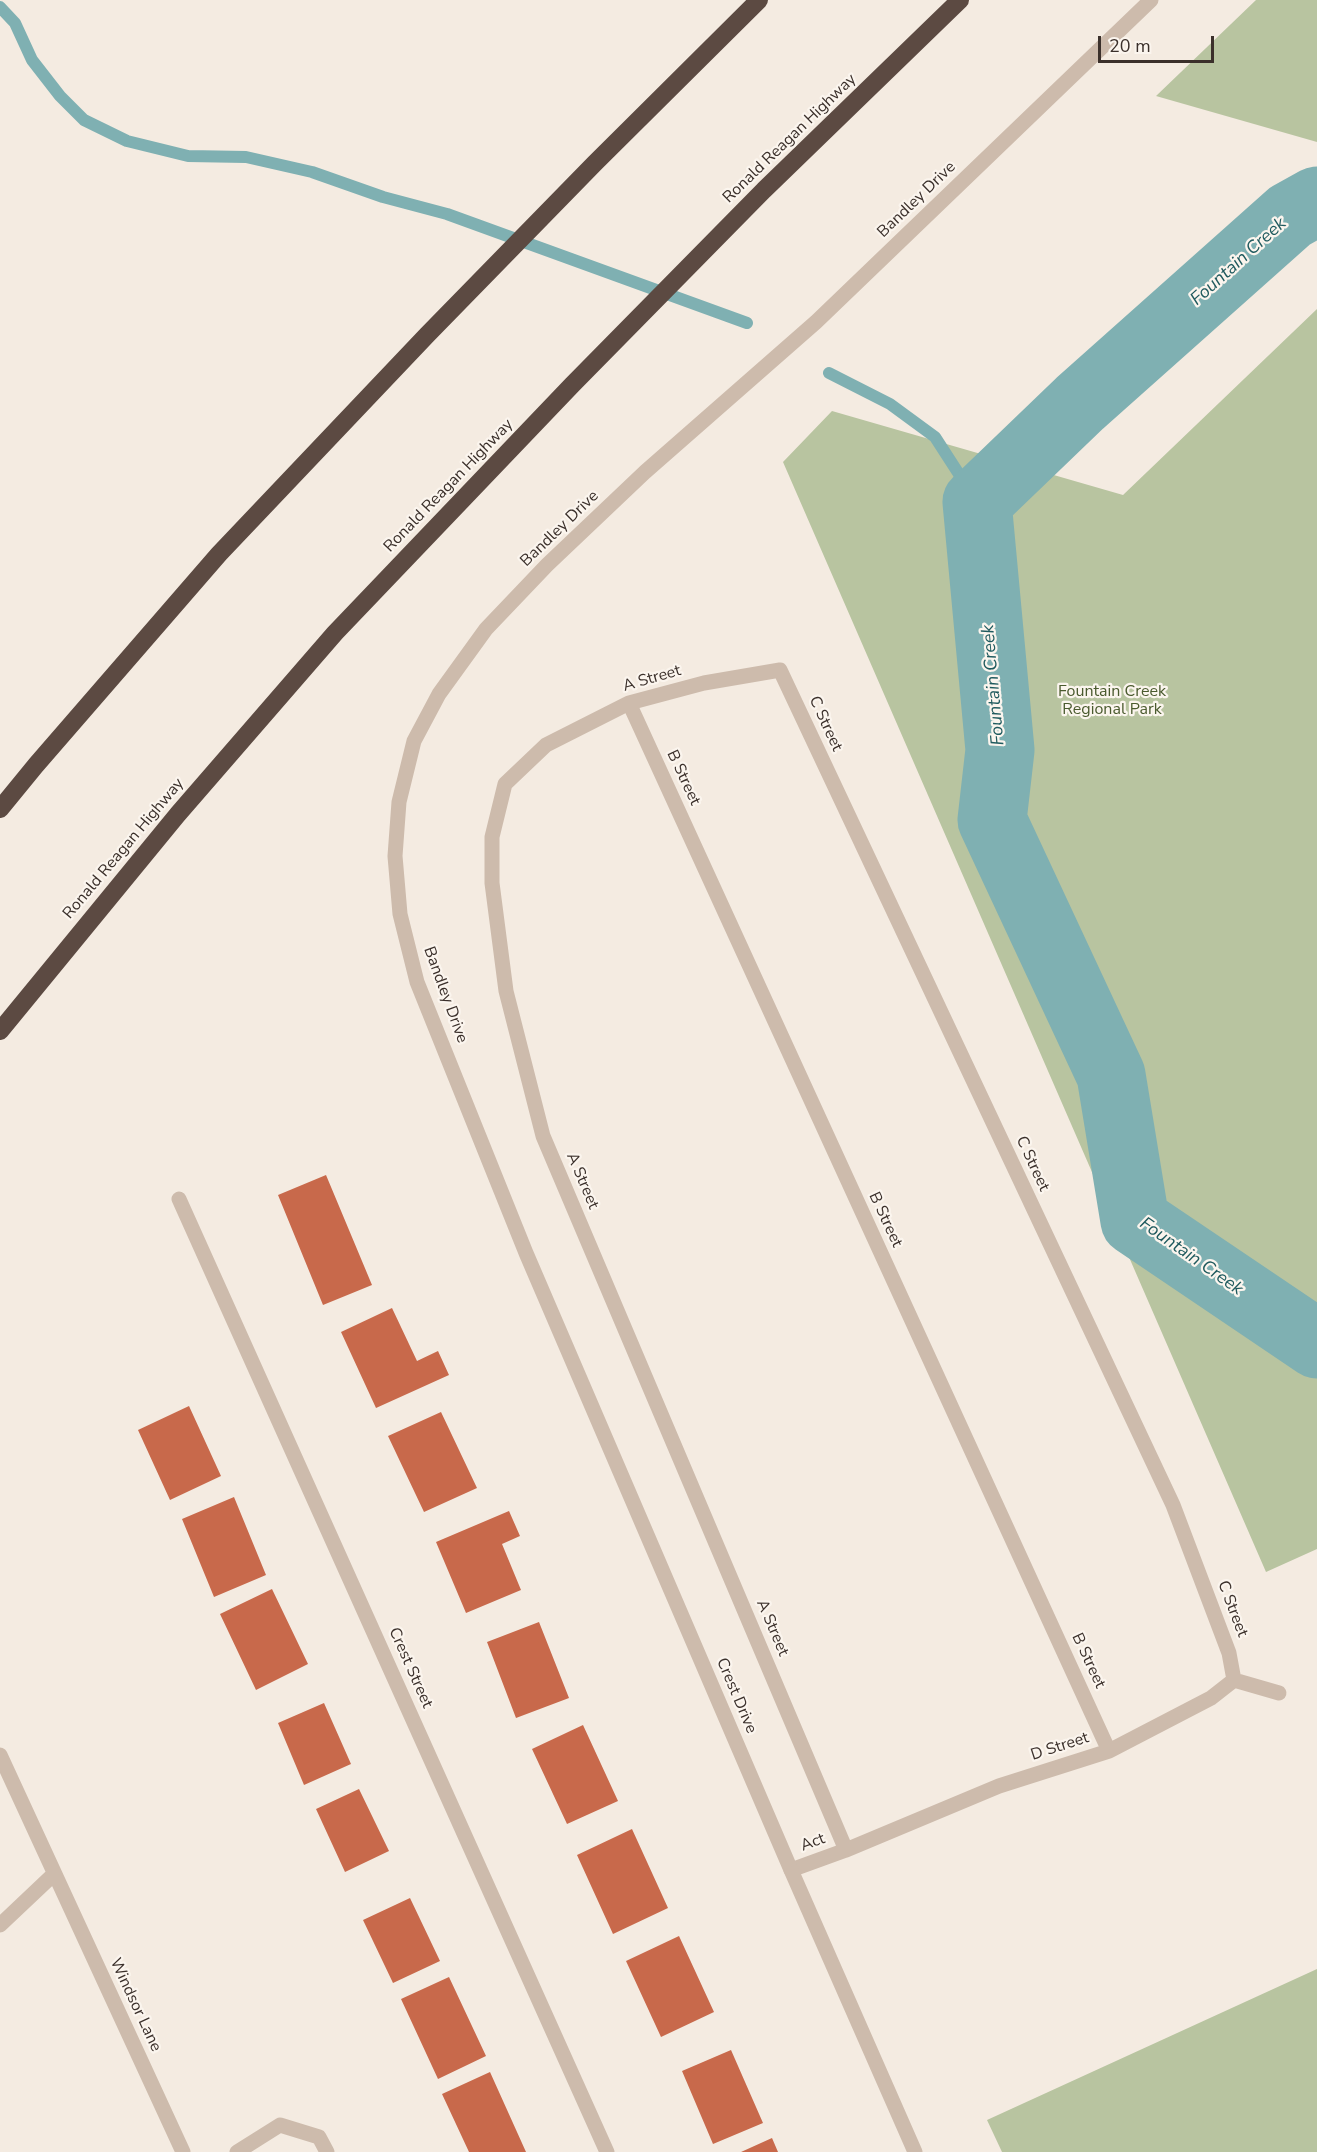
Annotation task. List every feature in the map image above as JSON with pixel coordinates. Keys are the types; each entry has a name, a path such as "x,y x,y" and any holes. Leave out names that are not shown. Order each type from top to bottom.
{"highway":[{"path":"0,809 219,554 427,335 759,0"},
{"name":"Ronald Reagan Highway","path":"0,1030 178,814 335,633 572,385 772,182 960,0"}],"street":[{"name":"Bandley Drive","path":"526,1254 417,982 400,914 395,856 399,802 414,741 439,694 486,629 547,565 645,472 816,322 1151,0"},
{"name":"A Street","path":"780,670 704,683 629,703 546,745 505,784 492,837 492,883 506,991 543,1136 846,1850"},
{"name":"C Street","path":"780,670 1173,1505 1229,1653 1234,1680"},
{"name":"B Street","path":"629,703 1109,1751"},
{"name":"Crest Street","path":"179,1199 607,2152"},
{"name":"Crest Drive","path":"526,1254 915,2152"},
{"path":"1234,1680 1279,1693"},
{"name":"D Street","path":"846,1850 999,1786 1109,1751 1211,1698 1234,1680"},
{"name":"Windsor Lane","path":"0,1755 183,2152"},
{"name":"Act","path":"791,1870 846,1850"},
{"path":"0,1925 54,1874"},
{"path":"237,2152 280,2125 319,2137 327,2152"}],"green space":[{"path":"1256,0 1317,0 1317,142 1156,96"},
{"name":"Fountain Creek Regional Park","path":"1317,309 1317,1549 1266,1572 783,462 832,411 1123,495"},
{"path":"1317,1969 1317,2152 1002,2152 987,2120"}],"building":[{"path":"326,1175 372,1285 323,1305 278,1195"},
{"path":"392,1308 417,1361 438,1351 449,1375 376,1408 341,1332"},
{"path":"189,1406 221,1476 170,1500 138,1430"},
{"path":"441,1412 477,1488 424,1512 388,1436"},
{"path":"234,1497 266,1575 214,1597 182,1519"},
{"path":"509,1511 520,1536 502,1544 521,1590 466,1613 436,1542"},
{"path":"272,1589 308,1664 256,1690 220,1614"},
{"path":"539,1622 569,1698 516,1718 487,1642"},
{"path":"324,1703 351,1764 304,1785 278,1723"},
{"path":"583,1725 618,1801 567,1824 532,1749"},
{"path":"359,1789 389,1851 345,1872 316,1809"},
{"path":"632,1829 668,1908 613,1934 577,1855"},
{"path":"410,1898 440,1961 393,1983 363,1920"},
{"path":"679,1936 714,2012 661,2037 626,1961"},
{"path":"449,1977 486,2056 438,2079 401,1999"},
{"path":"731,2050 763,2123 713,2144 682,2071"},
{"path":"490,2072 526,2152 469,2152 442,2094"},
{"path":"772,2138 778,2152 741,2152"}],"waterway":[{"path":"0,7 15,23 32,60 60,96 84,120 127,141 188,156 246,157 312,172 383,197 447,214 747,323"},
{"name":"Fountain Creek","path":"1317,201 1290,216 1080,403 977,502 1000,750 992,820 1111,1075 1135,1221 1317,1344"},
{"path":"829,373 890,404 935,437 977,502"}]}
